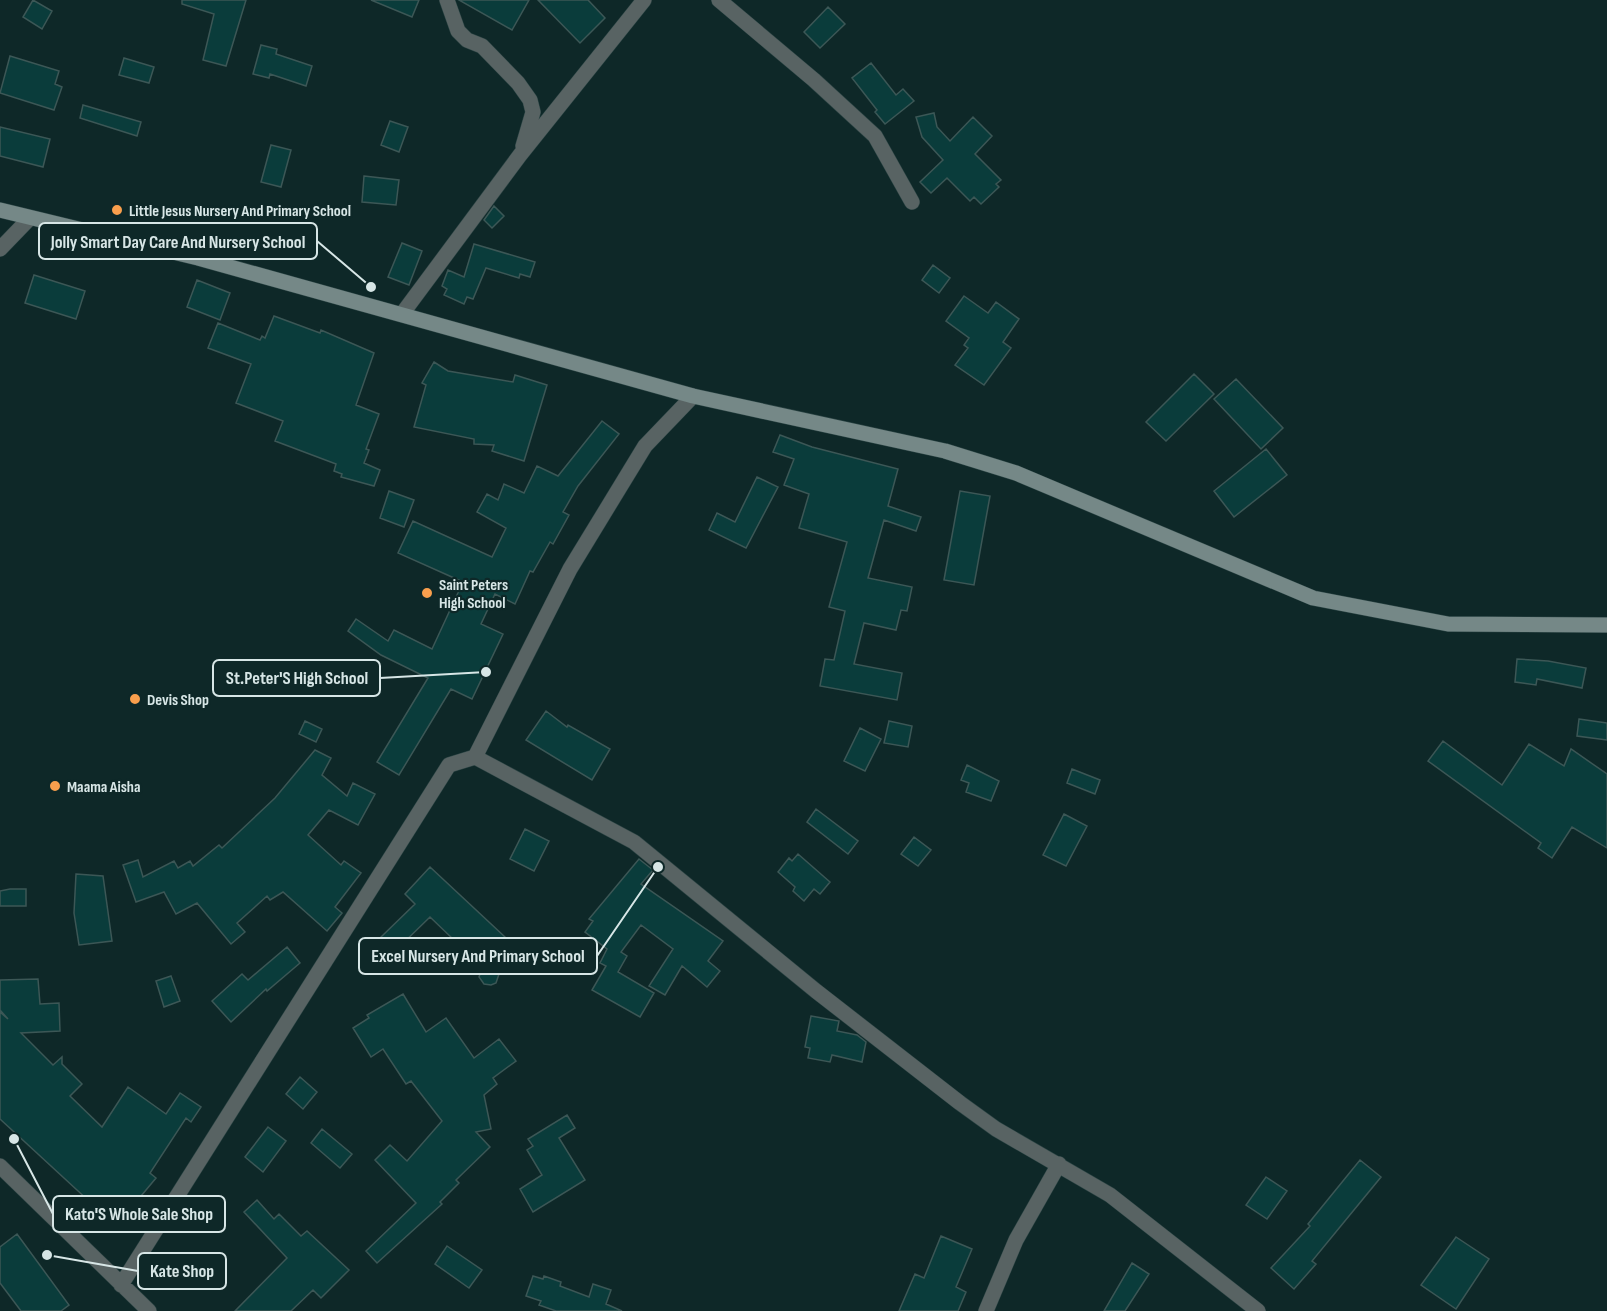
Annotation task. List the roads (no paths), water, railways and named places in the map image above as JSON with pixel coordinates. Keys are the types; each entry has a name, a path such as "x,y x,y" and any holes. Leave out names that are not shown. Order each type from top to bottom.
{"street":[{"path":"447,0 458,31 467,40 482,46 518,82 530,100 533,112 520,154"},
{"path":"402,314 520,154 644,0"},
{"path":"718,0 814,80 875,136 912,202"},
{"path":"0,210 29,219 198,258 693,396 935,449 1016,473 1313,598 1448,624 1607,625"},
{"path":"0,249 29,219"},
{"path":"475,757 576,560 645,446 693,396"},
{"path":"121,1286 449,765 475,757 633,842 816,991 951,1096 996,1129 1110,1196 1258,1311"},
{"path":"986,1311 1016,1240 1059,1164"},
{"path":"0,1166 149,1311"}],"place":[{"name":"Little Jesus Nursery And Primary School","path":"117,210"},
{"name":"Jolly Smart Day Care And Nursery School","path":"371,287"},
{"name":"Saint Peters High School","path":"427,593"},
{"name":"St.Peter'S High School","path":"486,672"},
{"name":"Devis Shop","path":"135,699"},
{"name":"Maama Aisha","path":"55,786"},
{"name":"Excel Nursery And Primary School","path":"658,867"},
{"name":"Kato'S Whole Sale Shop","path":"14,1139"},
{"name":"Kate Shop","path":"47,1255"}]}
